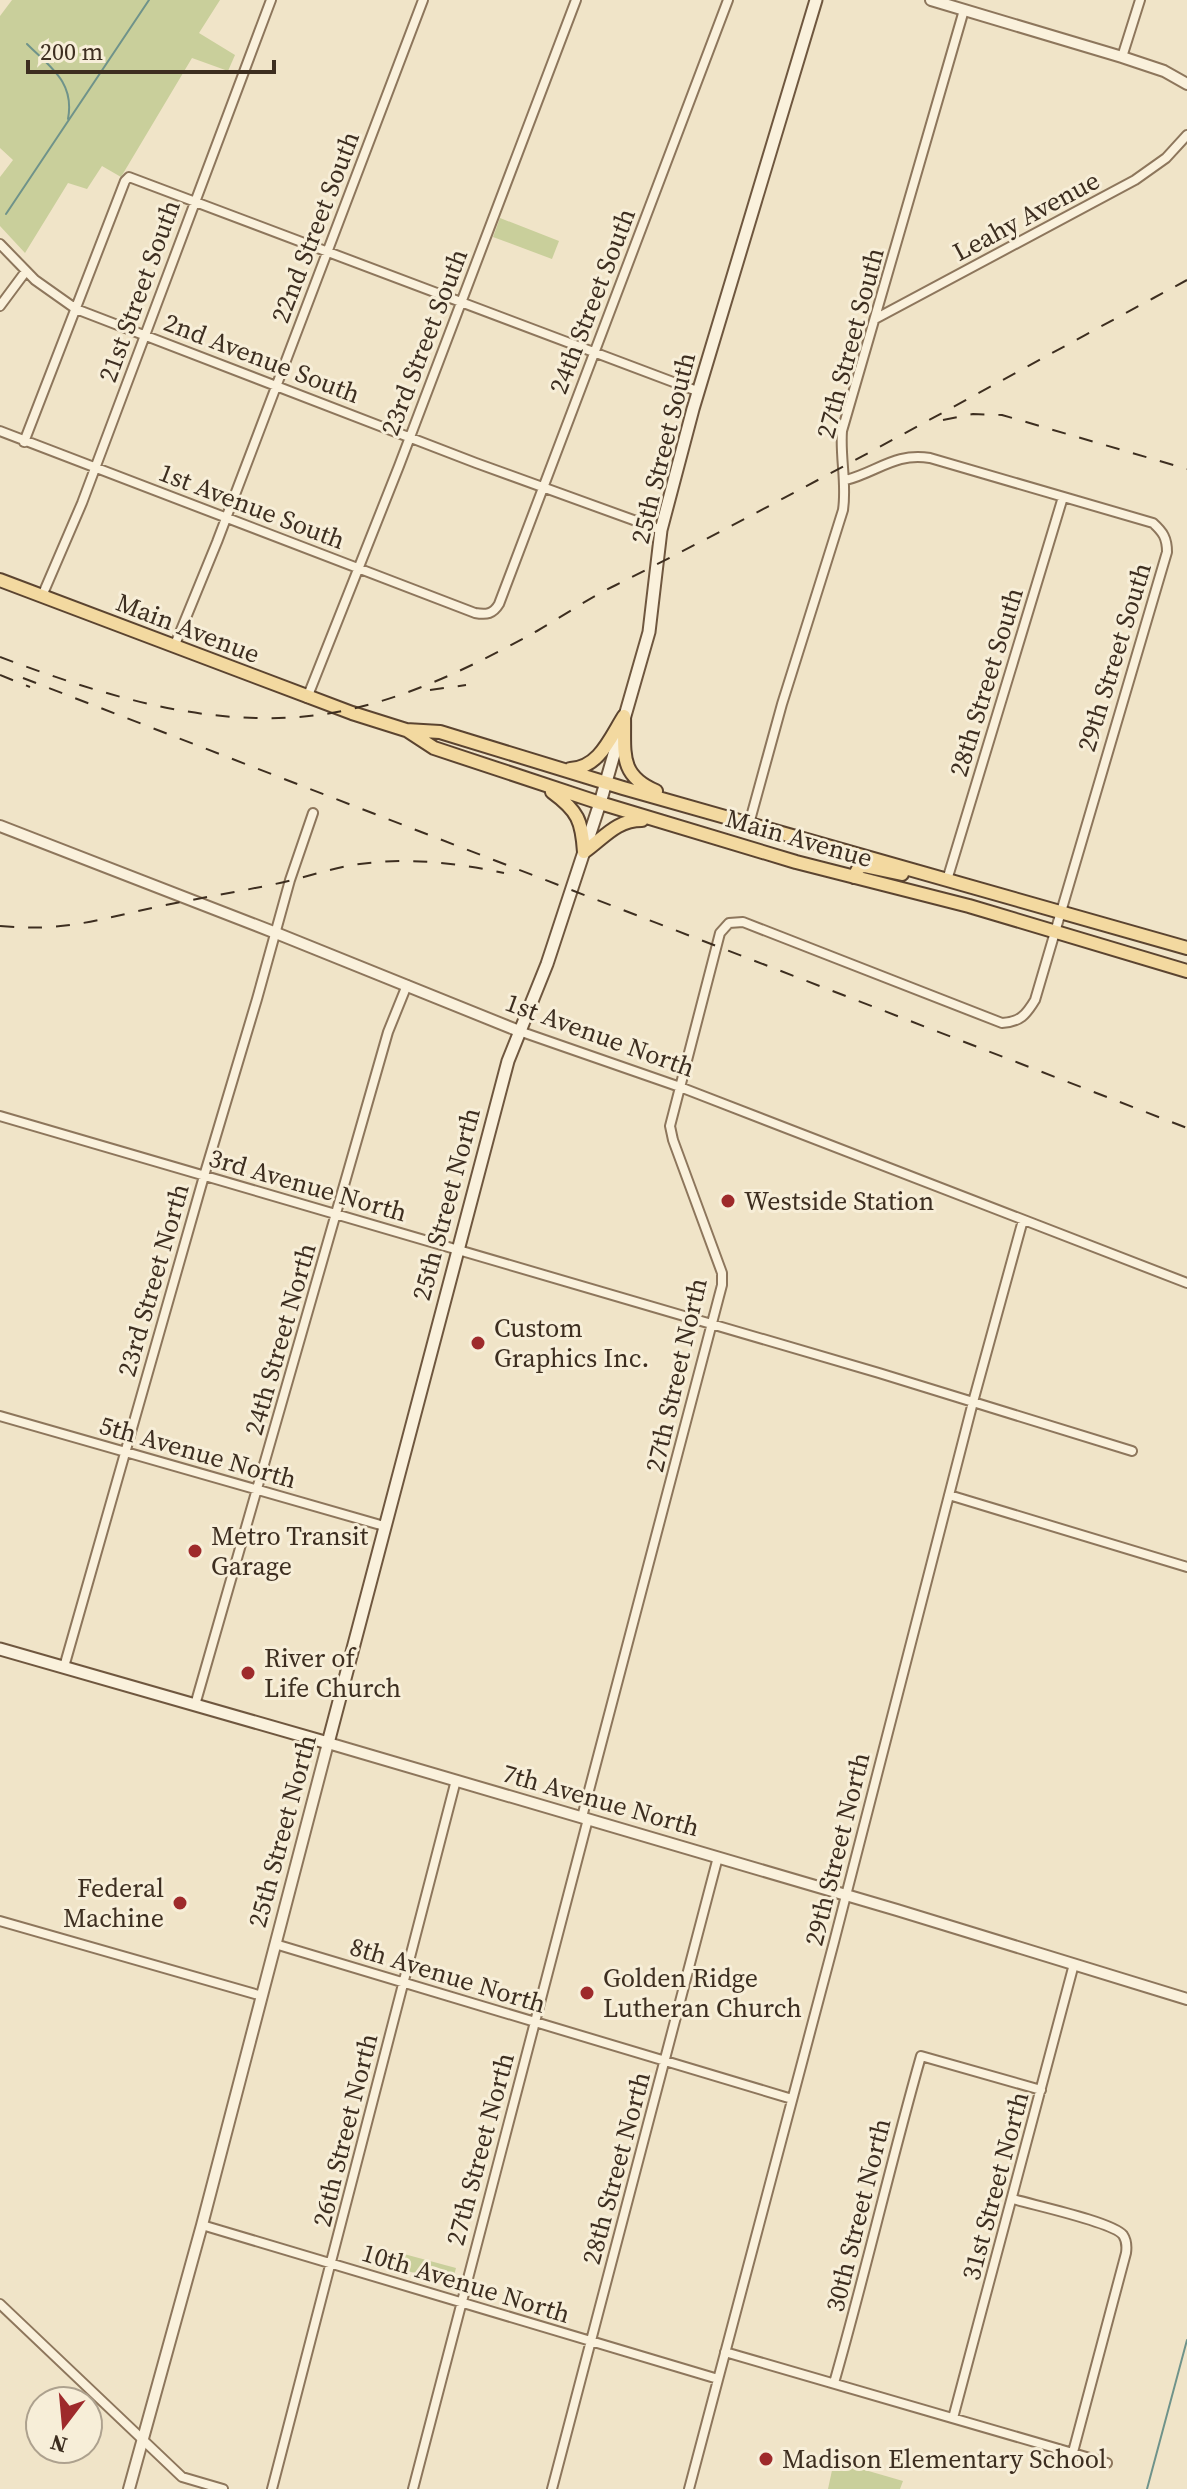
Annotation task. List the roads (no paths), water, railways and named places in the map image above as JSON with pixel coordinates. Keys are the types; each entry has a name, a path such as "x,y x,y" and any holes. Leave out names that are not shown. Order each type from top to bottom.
{"main road":[{"name":"25th Street South","path":"566,910 649,632 661,530 697,391 816,0"},
{"name":"Main Avenue","path":"0,580 307,698 406,730 440,732 605,783 1187,947"},
{"path":"562,770 582,769 596,759 624,716"},
{"path":"624,716 625,758 631,776 642,785 700,810"},
{"name":"Main Avenue","path":"406,730 434,748 600,803 854,877 969,906 1187,971"},
{"path":"543,785 576,812 583,829 584,852"},
{"path":"584,852 626,821 664,822"},
{"path":"854,877 859,867 864,866 964,885"},
{"name":"25th Street North","path":"328,1743 508,1061 566,910"},
{"name":"7th Avenue North","path":"0,1649 328,1743"}],"street":[{"name":"21st Street South","path":"42,596 72,529 271,0"},
{"name":"22nd Street South","path":"174,647 423,0"},
{"name":"23rd Street South","path":"307,698 576,0"},
{"name":"24th Street South","path":"490,613 499,604 728,0"},
{"path":"931,0 1122,57 1164,71 1187,84"},
{"path":"1122,57 1140,0"},
{"name":"27th Street South","path":"749,824 782,704 843,510 846,480 840,451 842,431 964,10"},
{"name":"Leahy Avenue","path":"875,319 1135,180 1166,158 1187,135"},
{"path":"24,442 129,177 697,391"},
{"name":"2nd Avenue South","path":"0,244 26,271 76,309 661,530"},
{"path":"0,306 26,271"},
{"name":"1st Avenue South","path":"0,431 475,613 490,613"},
{"name":"29th Street South","path":"846,480 866,475 902,457 916,456 1153,523 1163,532 1167,541 1163,563 1055,931"},
{"name":"28th Street South","path":"947,880 1063,497"},
{"name":"23rd Street North","path":"64,1667 290,880 313,813"},
{"name":"1st Avenue North","path":"0,826 519,1031 680,1087 1187,1283"},
{"name":"27th Street North","path":"413,2489 722,1285 722,1273 670,1126 720,933 729,923 743,922 1002,1023 1025,1016 1035,1000 1055,931"},
{"name":"24th Street North","path":"195,1705 388,1032 407,985"},
{"name":"3rd Avenue North","path":"0,1116 1132,1451"},
{"name":"29th Street North","path":"689,2489 1023,1220"},
{"name":"5th Avenue North","path":"0,1416 384,1526"},
{"path":"949,1495 1187,1567"},
{"name":"7th Avenue North","path":"328,1743 1187,1999"},
{"name":"25th Street North","path":"129,2489 202,2225 328,1743"},
{"name":"26th Street North","path":"272,2489 456,1780"},
{"name":"28th Street North","path":"552,2489 718,1857"},
{"path":"0,1921 262,1996"},
{"name":"8th Avenue North","path":"275,1944 792,2099"},
{"name":"31st Street North","path":"953,2418 1074,1964"},
{"name":"30th Street North","path":"834,2383 921,2056 1041,2090"},
{"path":"1013,2199 1099,2223 1121,2232 1125,2239 1126,2253 1073,2452"},
{"name":"10th Avenue North","path":"202,2225 718,2379"},
{"path":"0,2304 182,2477 223,2489"},
{"path":"725,2352 1107,2463"}],"waterway":[{"path":"6,214 149,0"},
{"path":"27,44 52,68 64,85 68,95 68,119"},
{"path":"1147,2489 1187,2340"}],"railway":[{"path":"0,657 116,696 196,713 277,718 318,715 375,703 431,683 512,645 606,590 831,473 1187,280"},
{"path":"943,420 973,414 1002,415 1187,469"},
{"path":"0,675 30,687"},
{"path":"23,678 1187,1128"},
{"path":"430,690 466,685"},
{"path":"0,926 79,924 343,867 391,861 466,866 504,873"}],"place":[{"name":"Westside Station","path":"728,1201"},
{"name":"Custom Graphics Inc.","path":"478,1343"},
{"name":"Metro Transit Garage","path":"195,1551"},
{"name":"River of Life Church","path":"248,1673"},
{"name":"Federal Machine","path":"180,1903"},
{"name":"Golden Ridge Lutheran Church","path":"587,1993"},
{"name":"Madison Elementary School","path":"766,2459"}]}
